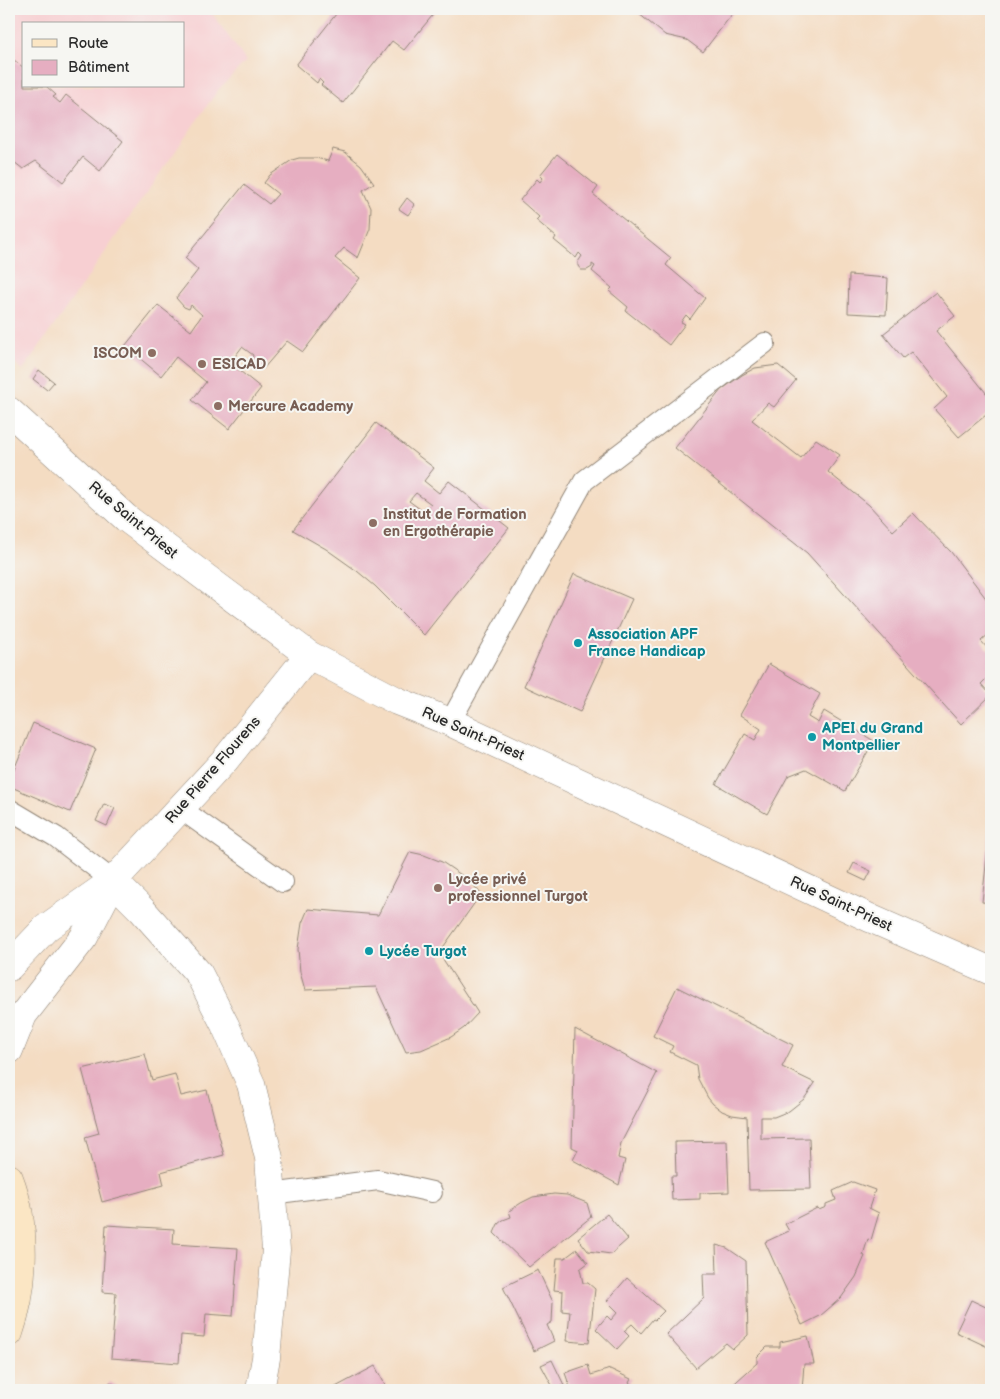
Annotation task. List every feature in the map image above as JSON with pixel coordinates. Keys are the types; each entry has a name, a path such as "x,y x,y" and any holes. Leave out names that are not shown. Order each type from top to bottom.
{"main road":[{"path":"9,1178 20,1230 21,1274 14,1318 9,1333"}],"street":[{"name":"Rue Saint-Priest","path":"9,411 126,518 309,655 397,701 450,722 872,919 991,971"},
{"name":"Rue Pierre Flourens","path":"9,966 46,928 113,881 225,760 309,655"},
{"name":"Rue Pierre Flourens","path":"9,1050 23,1015 84,937 113,881"},
{"path":"113,881 142,910 199,974 226,1025 251,1084 268,1158 276,1250 266,1358 260,1390"}],"lane":[{"path":"450,722 584,481 765,343"},
{"path":"9,809 56,837 113,881"},
{"path":"181,809 283,882"},
{"path":"271,1194 378,1180 432,1192"}],"shaded area":[{"path":"9,9 209,9 246,61 218,90 23,370 9,358"}],"building":[{"path":"340,9 437,10 404,50 392,41 343,103 321,85 323,83 319,79 317,83 296,65"},
{"path":"633,9 736,9 703,52 687,40 665,35"},
{"path":"9,56 22,66 22,88 48,88 56,95 53,97 60,103 66,95 123,141 100,171 83,157 63,182 36,161 23,169 9,158"},
{"path":"333,149 345,152 361,165 374,183 363,190 371,208 370,229 358,258 344,248 335,258 360,278 303,352 287,341 263,369 258,367 252,360 253,355 242,347 230,363 261,388 229,429 192,400 206,382 176,357 161,376 125,346 158,305 191,331 202,315 191,305 189,309 184,307 176,298 198,270 185,258 244,185 269,204 278,194 264,183 270,175 292,160 299,158 316,158 328,161"},
{"path":"557,154 598,187 593,194 671,258 666,265 705,298 690,319 686,315 681,322 685,324 669,345 626,311 628,307 609,291 612,288 592,271 595,266 592,264 592,267 587,270 581,270 578,262 582,256 579,253 576,258 554,240 556,237 536,220 539,217 520,200 537,179 540,182 543,178 540,175"},
{"path":"407,198 415,205 408,215 399,209"},
{"path":"849,275 888,278 886,315 848,313"},
{"path":"936,292 955,316 936,331 991,399 991,411 959,437 934,409 947,397 911,352 903,358 883,334"},
{"path":"778,365 796,380 774,407 768,403 752,420 801,458 816,439 840,455 828,472 869,505 893,531 913,513 951,552 991,605 991,632 981,641 991,652 991,674 981,684 991,695 961,724 807,553 675,448 721,390 755,368"},
{"path":"39,370 54,382 47,390 33,379"},
{"name":"Institut de Formation en Ergothérapie","path":"376,423 434,468 424,481 439,493 449,481 509,528 424,635 375,586 357,571 326,549 293,530","holes":["416,493 431,504 424,512 409,501"]},
{"name":"Association APF France Handicap","path":"574,574 632,599 580,712 524,686"},
{"name":"APEI du Grand Montpellier","path":"769,664 820,694 808,717 818,723 824,711 874,741 845,791 806,769 788,776 767,814 716,784 745,734 755,740 761,729 740,715"},
{"path":"33,723 96,749 70,812 9,786"},
{"path":"104,804 115,808 107,826 96,821"},
{"path":"991,828 991,903 982,902"},
{"name":"Lycée Turgot","path":"410,852 442,862 470,881 481,894 439,953 478,1013 464,1028 451,1037 421,1050 406,1052 376,987 305,990 300,972 298,949 302,923 308,909 378,915"},
{"path":"854,863 871,871 866,881 849,873"},
{"path":"677,987 793,1045 782,1067 815,1083 804,1099 789,1111 774,1117 761,1117 761,1139 809,1138 811,1189 749,1190 747,1117 732,1115 722,1111 713,1104 698,1079 696,1065 670,1052 673,1046 653,1036"},
{"path":"575,1029 657,1073 621,1143 618,1158 625,1160 619,1185 573,1160 578,1150 572,1147"},
{"path":"145,1054 152,1080 175,1074 181,1096 207,1090 224,1155 161,1172 164,1185 102,1202 85,1137 99,1133 82,1069"},
{"path":"727,1141 729,1192 700,1193 700,1199 672,1200 671,1176 676,1176 675,1142"},
{"path":"853,1182 875,1190 869,1208 879,1213 871,1240 868,1239 863,1255 865,1256 856,1277 841,1298 820,1316 802,1325 765,1242 789,1231 785,1224 817,1208 819,1210 826,1207 826,1204 836,1200 833,1191"},
{"path":"554,1194 567,1195 587,1203 591,1217 529,1267 494,1233 498,1224 511,1217 509,1211 521,1203 533,1197"},
{"path":"607,1214 628,1239 611,1254 588,1251 578,1238"},
{"path":"106,1225 174,1229 173,1244 238,1248 233,1316 206,1314 204,1337 181,1335 179,1363 111,1358 116,1293 102,1292"},
{"path":"716,1245 727,1248 746,1261 748,1335 733,1349 726,1343 696,1368 666,1334 704,1298 703,1274 717,1274"},
{"path":"577,1249 588,1263 580,1269 583,1283 588,1283 595,1289 589,1343 567,1341 570,1312 562,1311 563,1291 554,1290 557,1258 565,1258"},
{"path":"538,1270 553,1302 552,1322 547,1325 554,1341 534,1351 503,1287"},
{"path":"627,1278 664,1311 655,1320 653,1319 641,1333 632,1324 624,1331 629,1336 617,1349 596,1329 607,1316 611,1320 618,1312 607,1301"},
{"path":"971,1300 988,1308 991,1302 991,1354 988,1352 990,1348 956,1332"},
{"path":"808,1336 814,1364 804,1364 802,1390 727,1390 757,1363 757,1357 767,1347 780,1347 780,1342"},
{"path":"552,1360 564,1385 554,1389 541,1365"},
{"path":"588,1365 591,1375 610,1369 631,1379 629,1383 643,1390 571,1390 565,1373"},
{"path":"375,1366 388,1390 330,1390"},
{"path":"110,1382 123,1390 105,1390"}],"place":[{"name":"ISCOM","path":"152,353"},
{"name":"ESICAD","path":"202,364"},
{"name":"Mercure Academy","path":"218,406"},
{"name":"Institut de Formation en Ergothérapie","path":"373,523"},
{"name":"Association APF France Handicap","path":"578,643"},
{"name":"APEI du Grand Montpellier","path":"812,737"},
{"name":"Lycée privé professionnel Turgot","path":"438,888"},
{"name":"Lycée Turgot","path":"369,951"}]}
